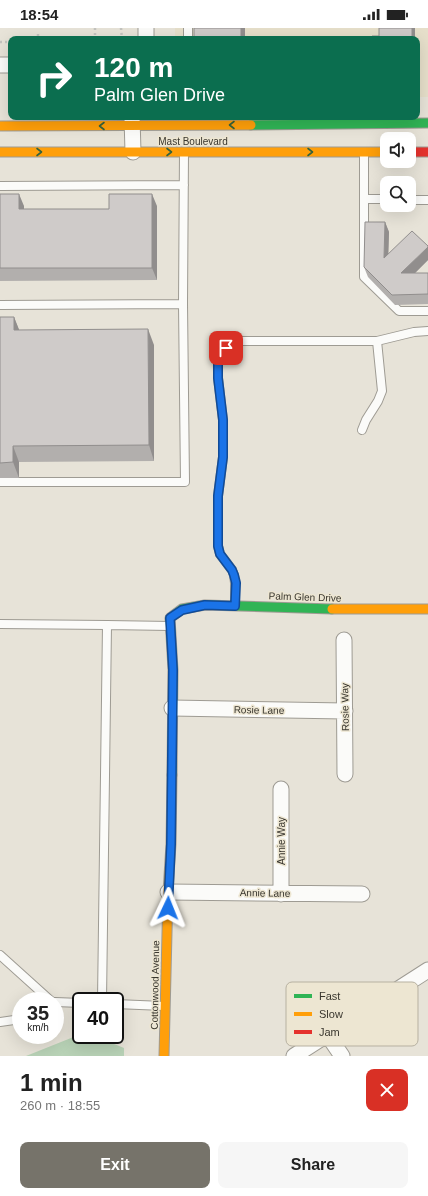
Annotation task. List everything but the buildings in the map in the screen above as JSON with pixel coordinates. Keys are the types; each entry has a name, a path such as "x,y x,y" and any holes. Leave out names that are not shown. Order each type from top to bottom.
{"main road":[{"name":"Mast Boulevard","path":"0,126 132,122 428,123"},
{"name":"Mast Boulevard","path":"0,152 380,152"},
{"path":"416,152 428,152"},
{"name":"Palm Glen Drive","path":"171,626 170,618 182,610 205,605 344,609 428,609"},
{"name":"Cottonwood Avenue","path":"164,1056 168,892 171,844 173,670 171,626"}],"street":[{"path":"132,122 133,152"},
{"name":"Rosie Way","path":"344,640 345,774"},
{"name":"Rosie Lane","path":"172,708 345,711"},
{"name":"Annie Way","path":"281,789 281,894"},
{"name":"Annie Lane","path":"168,892 362,894"},
{"path":"409,982 428,970"},
{"path":"294,1056 309,1046"},
{"path":"335,1046 342,1056"}],"lane":[{"path":"0,482 185,482 183,304 184,152"},
{"path":"364,152 364,277 400,311 428,311"},
{"path":"0,186 184,185"},
{"path":"364,199 380,199"},
{"path":"416,200 428,200"},
{"path":"0,305 183,304"},
{"path":"235,606 236,583 234,575 220,554 218,546 218,496 223,457 222,414 218,378 218,360 221,353 232,344 241,341 377,341 414,332 428,331"},
{"path":"362,430 366,420 378,401 382,390 377,341"},
{"path":"0,624 171,626"},
{"path":"102,992 107,625"},
{"path":"0,956 41,992"},
{"path":"124,1004 166,1006"},
{"path":"0,1022 12,1020"}],"shaded area":[{"path":"175,28 428,28 428,97 420,97 420,36 175,36"}],"green space":[{"path":"72,1038 72,1044 114,1044 124,1048 124,1056 26,1056 56,1044 64,1044 64,1041"}],"traffic: fast":[{"path":"251,125 428,123"},
{"path":"172,775 173,670 170,618 182,609 205,605 332,609"}],"traffic: slow":[{"path":"0,126 251,125"},
{"path":"0,152 380,152"},
{"path":"332,609 428,609"},
{"path":"164,1056 172,775"}],"traffic: jam":[{"path":"416,152 428,152"}],"route":[{"path":"168,908 171,844 173,670 170,618 182,610 205,605 235,606 236,583 234,575 220,554 218,546 218,496 223,457 223,420 218,378 218,360 221,353 226,348"}]}
